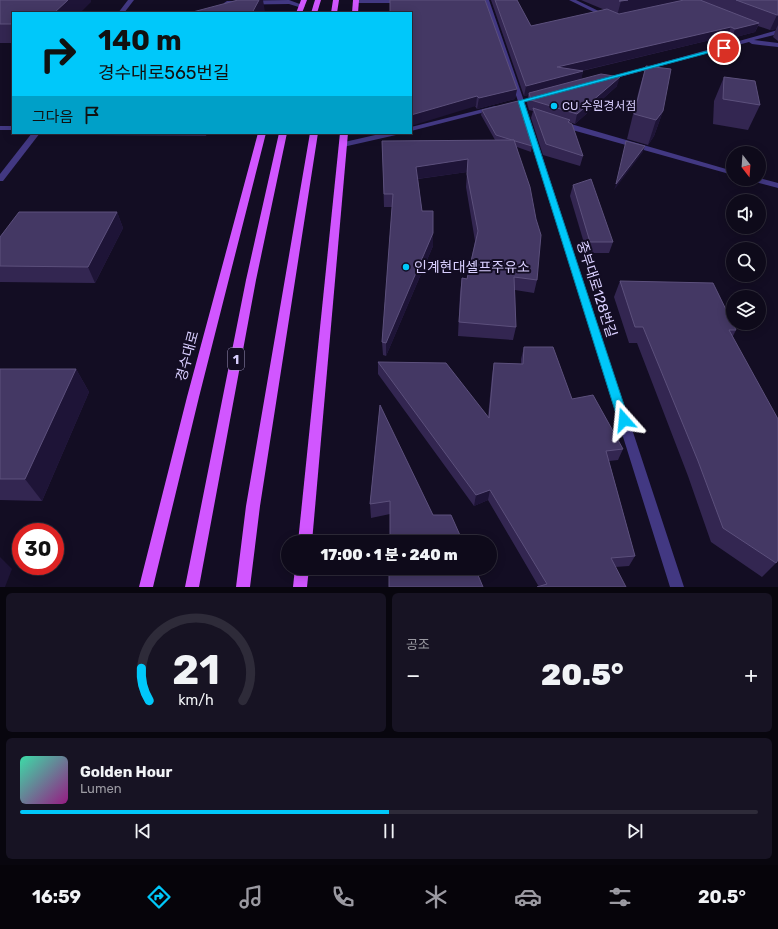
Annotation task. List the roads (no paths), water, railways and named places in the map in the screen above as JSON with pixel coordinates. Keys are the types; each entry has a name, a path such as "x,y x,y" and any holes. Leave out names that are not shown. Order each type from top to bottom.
{"main road":[{"path":"300,12 304,0"},
{"path":"314,12 318,0"},
{"path":"334,12 336,0"},
{"path":"355,12 356,1"},
{"name":"경수대로","path":"146,587 193,397 262,134"},
{"name":"1","path":"192,587 251,280 284,134"},
{"path":"243,587 253,506 314,134"},
{"path":"306,535 344,134"},
{"path":"300,587 301,575"}],"street":[{"path":"122,12 131,0"},
{"path":"220,5 236,0"},
{"name":"중부대로128번길","path":"486,0 523,108 677,587"},
{"path":"572,0 616,20"},
{"path":"356,1 412,1"},
{"path":"227,3 289,2 302,6"},
{"path":"756,29 771,35"},
{"path":"596,81 778,32"},
{"path":"745,42 778,45"},
{"path":"523,108 528,99"},
{"path":"412,129 502,106"},
{"path":"552,121 726,171"},
{"path":"0,128 12,128"},
{"path":"0,179 35,134"},
{"path":"343,145 389,134"},
{"path":"766,182 778,186"}],"place":[{"name":"CU 수원경서점","path":"554,106"},
{"name":"인계현대셀프주유소","path":"406,267"}]}
